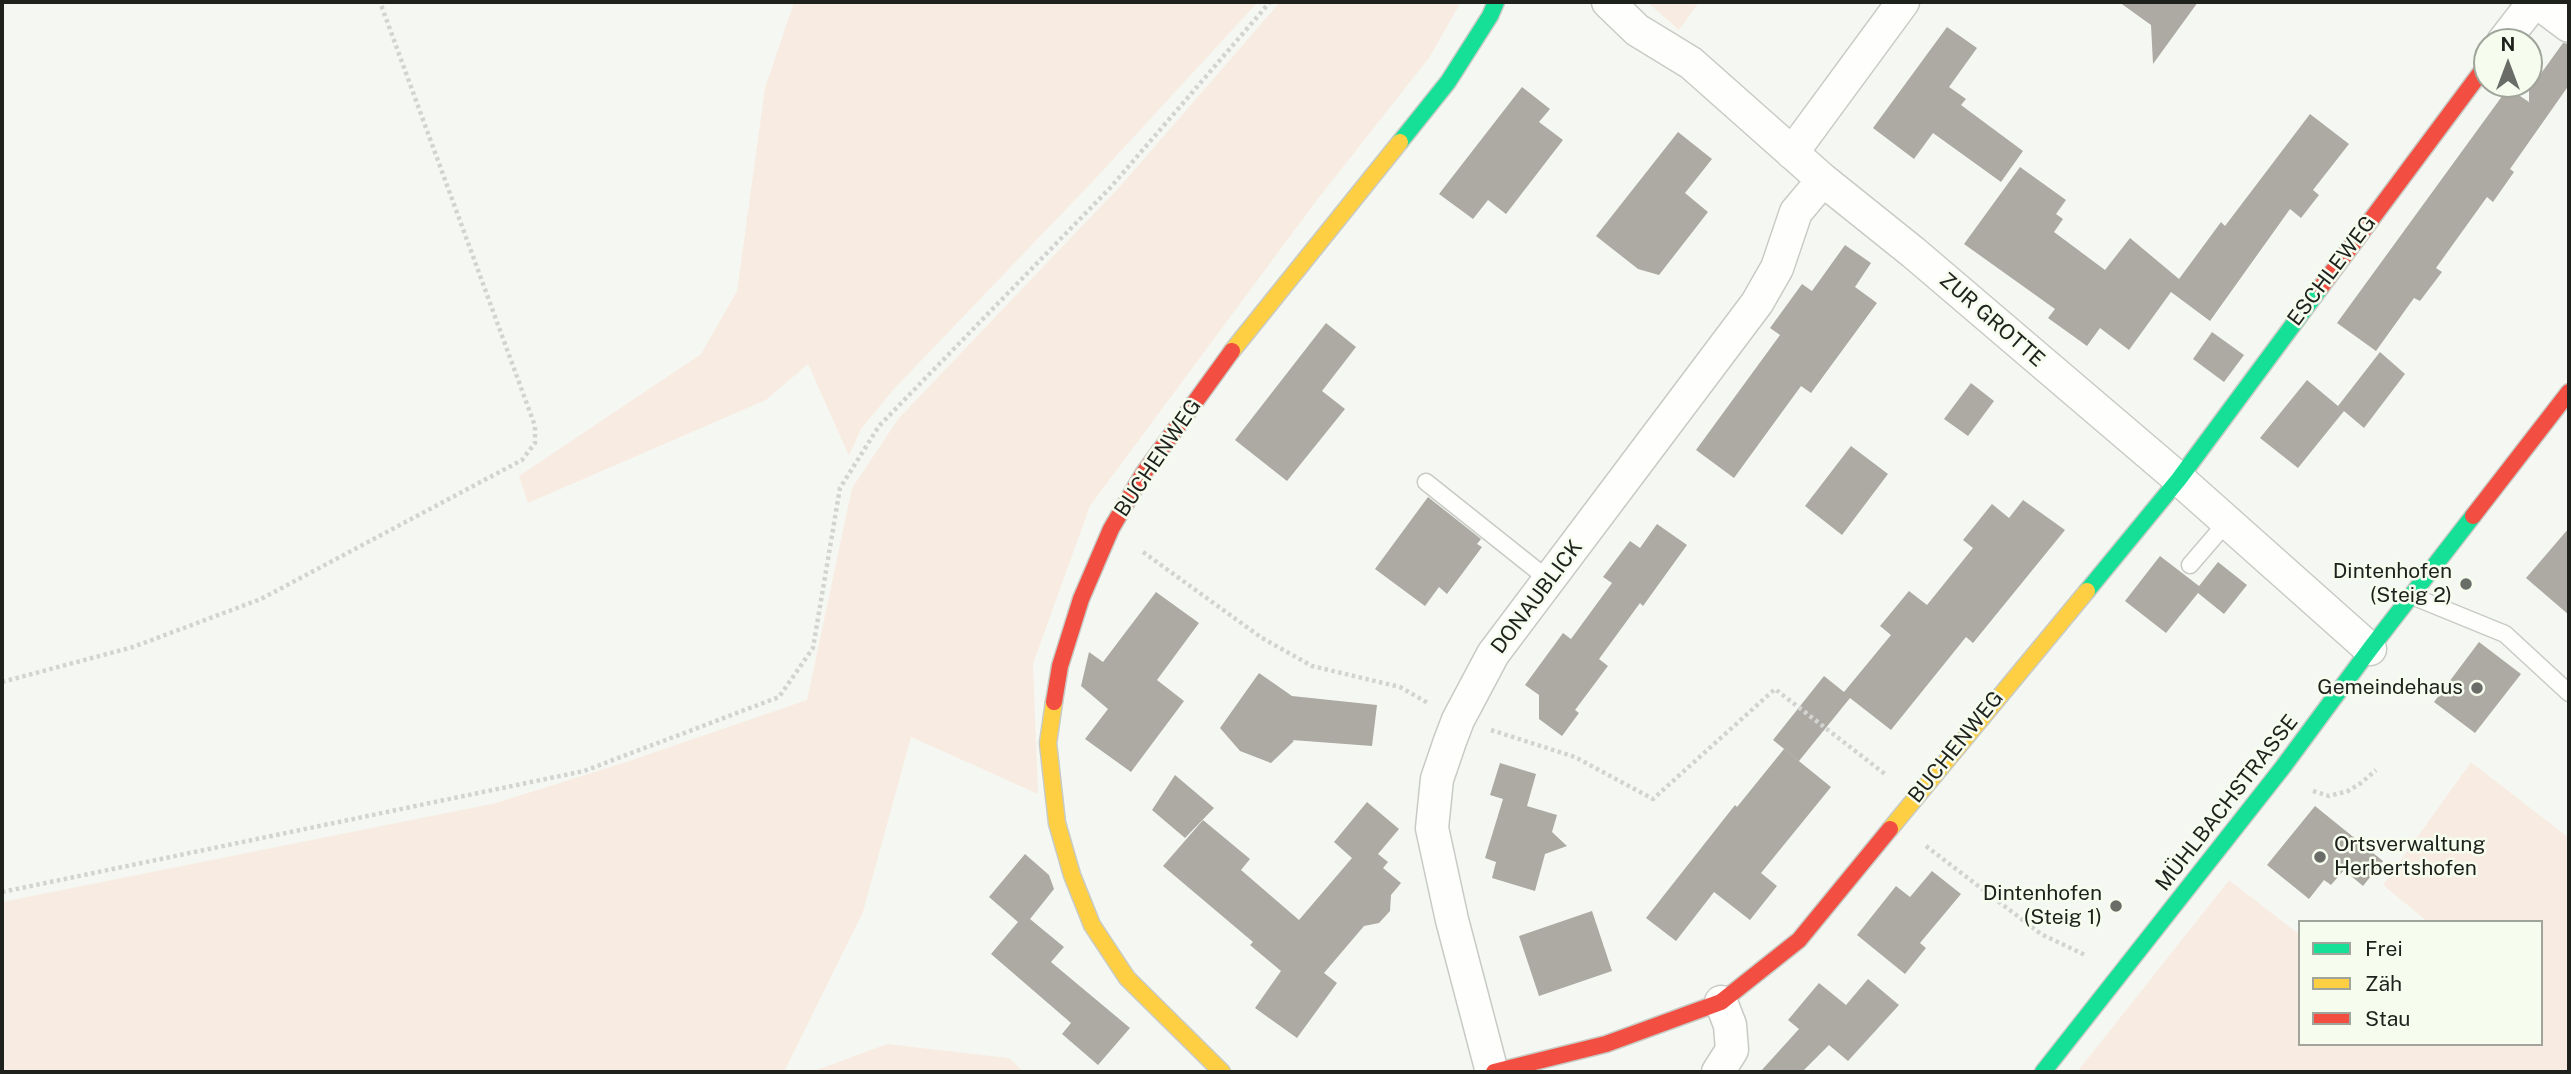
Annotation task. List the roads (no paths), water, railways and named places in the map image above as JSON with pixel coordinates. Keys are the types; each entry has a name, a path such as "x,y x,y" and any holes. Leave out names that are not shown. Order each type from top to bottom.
{"street":[{"name":"BUCHENWEG","path":"1222,1072 1127,978 1092,925 1072,875 1057,823 1048,743 1060,666 1082,599 1111,529 1143,474 1232,352 1448,82 1496,2"},
{"name":"ZUR GROTTE","path":"1608,2 1637,30 1691,63 1823,180 1914,253 2179,479 2370,649"},
{"path":"1792,153 1903,2"},
{"path":"2514,28 2535,2 2569,26"},
{"name":"ESCHLEWEG","path":"2179,479 2473,83"},
{"name":"DONAUBLICK","path":"1493,1072 1452,920 1432,828 1437,779 1458,720 1493,654 1757,303 1777,268 1796,212 1823,180"},
{"name":"MÜHLBACHSTRASSE","path":"2043,1072 2283,767 2370,649 2569,392"},
{"name":"BUCHENWEG","path":"1493,1072 1606,1044 1721,1002 1799,940 1914,797 2179,479"},
{"path":"1718,1072 1732,1050 1730,1025 1721,1002"}],"lane":[{"path":"1426,482 1549,580"},
{"path":"2190,565 2227,522"},
{"path":"2412,596 2505,634 2569,693"}],"place":[{"name":"Dintenhofen (Steig 2)","path":"2466,584"},
{"name":"Gemeindehaus","path":"2477,688"},
{"name":"Ortsverwaltung Herbertshofen","path":"2320,857"},
{"name":"Dintenhofen (Steig 1)","path":"2116,906"}]}
